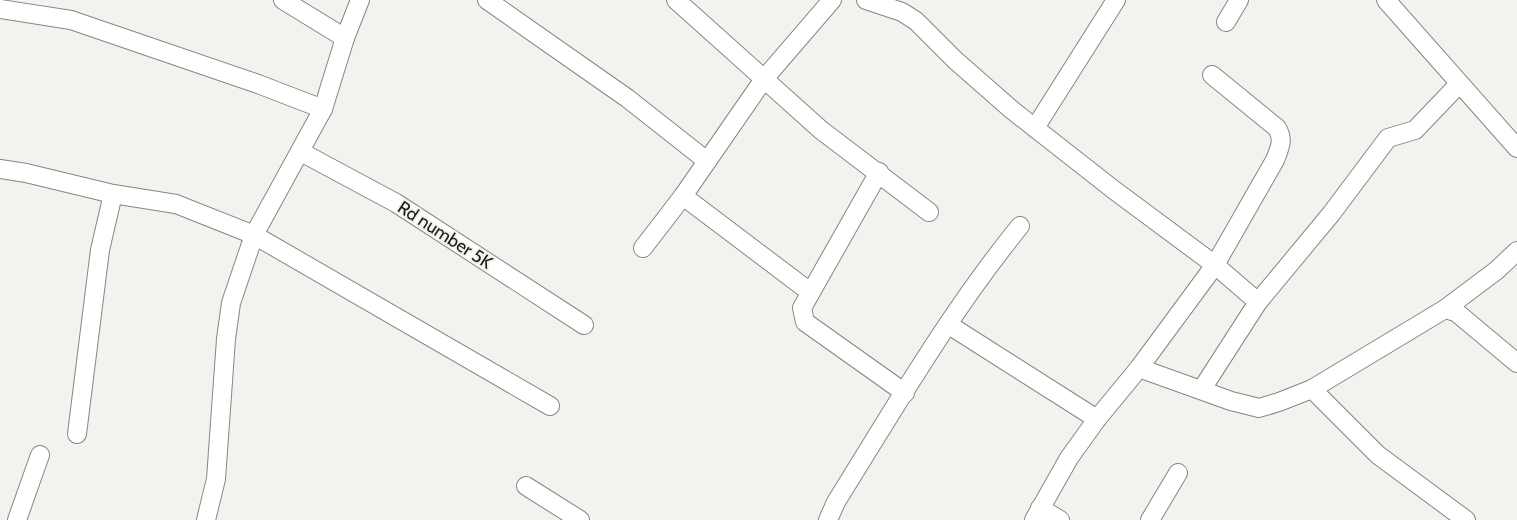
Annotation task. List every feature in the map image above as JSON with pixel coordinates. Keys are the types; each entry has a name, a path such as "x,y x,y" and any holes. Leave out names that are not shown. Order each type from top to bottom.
{"street":[{"path":"283,0 345,38"},
{"path":"206,520 216,479 226,339 232,304 254,235 323,110 345,38 360,0"},
{"path":"486,0 627,98 707,161"},
{"path":"676,0 821,130 879,172 929,212"},
{"path":"643,248 683,196 764,79 832,0"},
{"path":"866,0 902,12 916,21 954,60 1035,128 1215,265 1258,302"},
{"path":"1035,128 1116,0"},
{"path":"1226,22 1239,0"},
{"path":"1386,0 1517,148"},
{"path":"0,9 71,20 258,84 323,110"},
{"path":"1060,520 1037,514 1069,458 1097,418 1139,368 1215,265 1275,160 1282,137 1277,128 1212,75"},
{"path":"1202,390 1258,302 1331,214 1388,138 1415,130 1459,84"},
{"name":"Rd number 5K","path":"301,152 396,203 584,325"},
{"path":"0,169 26,173 113,194 176,204 254,235 550,406"},
{"path":"879,172 802,308 805,322 905,393"},
{"path":"77,434 99,260 113,194"},
{"path":"683,196 810,292"},
{"path":"828,520 836,502 949,325 987,267 1020,226"},
{"path":"1139,368 1231,401 1259,408 1312,389 1445,309 1497,270 1517,251"},
{"path":"1445,309 1456,312 1517,364"},
{"path":"949,325 1097,418"},
{"path":"1312,389 1378,455 1466,520"},
{"path":"18,520 40,455"},
{"path":"1150,520 1178,472"},
{"path":"526,486 580,520"}]}
